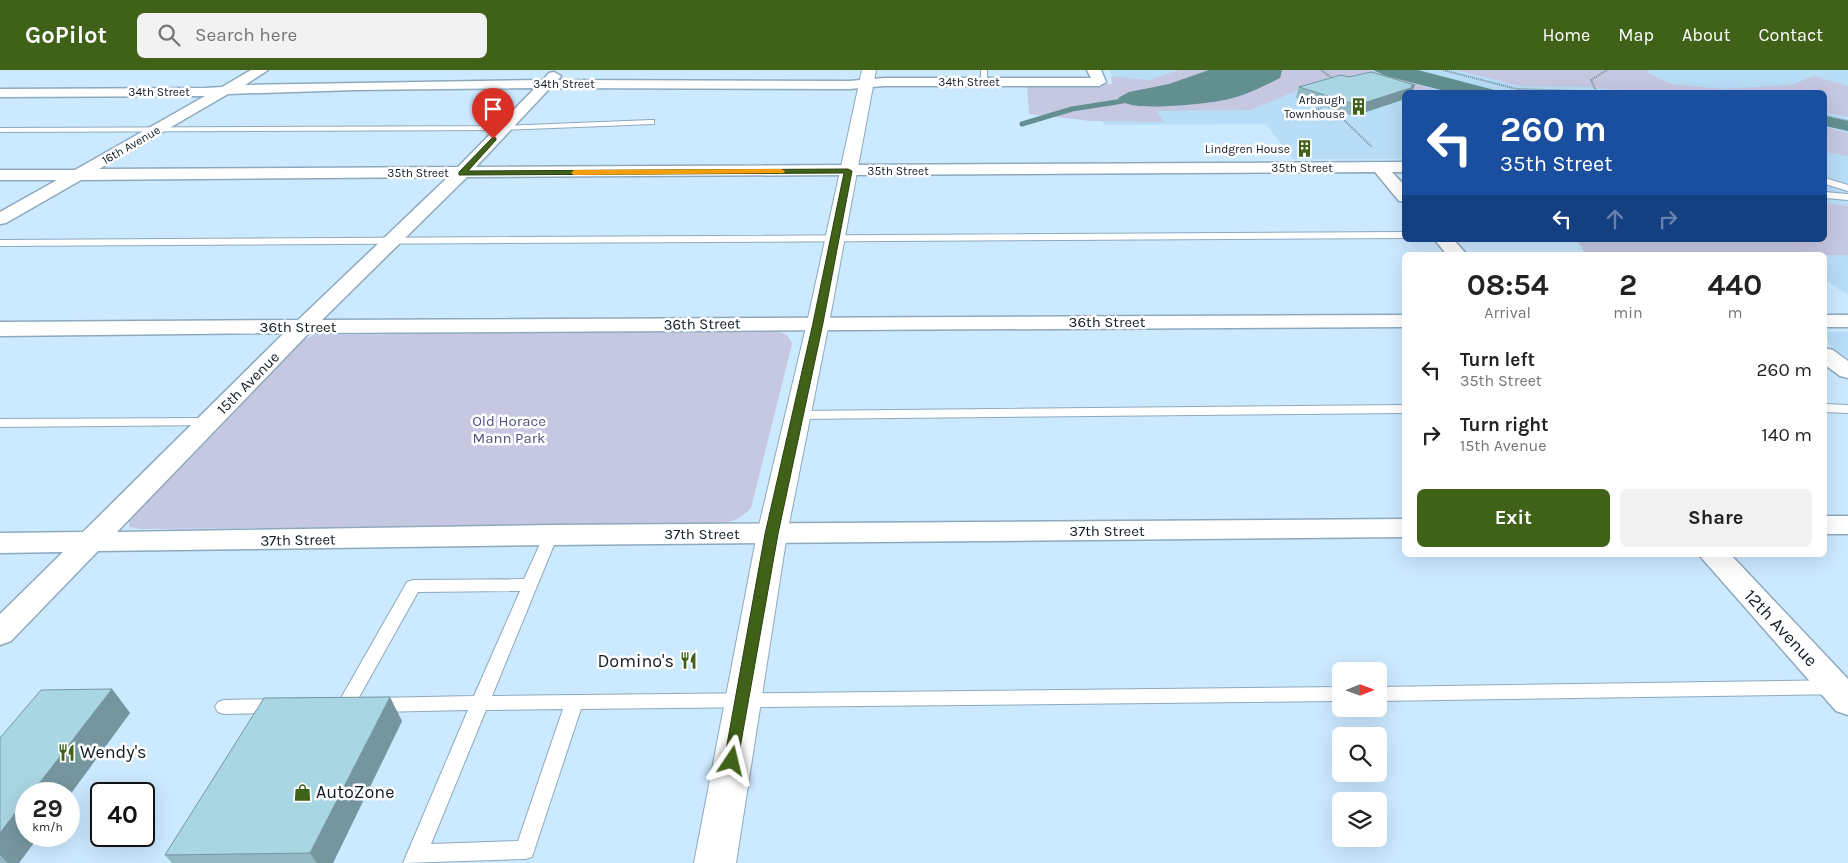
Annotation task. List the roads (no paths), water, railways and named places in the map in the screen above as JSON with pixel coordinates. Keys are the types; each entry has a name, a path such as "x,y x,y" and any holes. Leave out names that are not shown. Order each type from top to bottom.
{"street":[{"name":"16th Avenue","path":"0,219 261,70"},
{"name":"34th Street","path":"0,93 206,92 553,77 1096,76"},
{"name":"15th Avenue","path":"0,633 303,327 462,173 553,77"},
{"path":"715,863 772,534 818,323 868,77"},
{"path":"1377,159 1402,192"},
{"name":"35th Street","path":"0,175 848,171 1377,159 1402,165"},
{"path":"1446,242 1454,252"},
{"name":"36th Street","path":"0,329 1402,321"},
{"path":"1827,321 1848,321"},
{"path":"1827,355 1848,371"},
{"path":"1827,525 1848,525"},
{"name":"37th Street","path":"0,543 551,535 1402,528"},
{"name":"12th Avenue","path":"1716,557 1844,692"}],"lane":[{"path":"0,130 504,128 650,122"},
{"path":"1827,182 1848,188"},
{"path":"1827,195 1848,197"},
{"path":"0,243 1402,235"},
{"path":"1827,408 1848,408"},
{"path":"798,415 1402,409"},
{"path":"0,422 209,422"},
{"path":"551,535 415,858 525,850 574,703"},
{"path":"346,705 413,586 530,585"},
{"path":"1388,694 1844,692"},
{"path":"327,706 1332,694"},
{"path":"224,707 290,706"}],"waterway":[{"path":"1022,124 1072,109 1123,101"}],"place":[{"name":"Arbaugh Townhouse","path":"1359,107"},
{"name":"Lindgren House","path":"1304,149"},
{"name":"Domino's","path":"688,661"},
{"name":"Wendy's","path":"66,752"},
{"name":"AutoZone","path":"302,792"}],"park label":[{"name":"Old Horace Mann Park","path":"509,430"}]}
